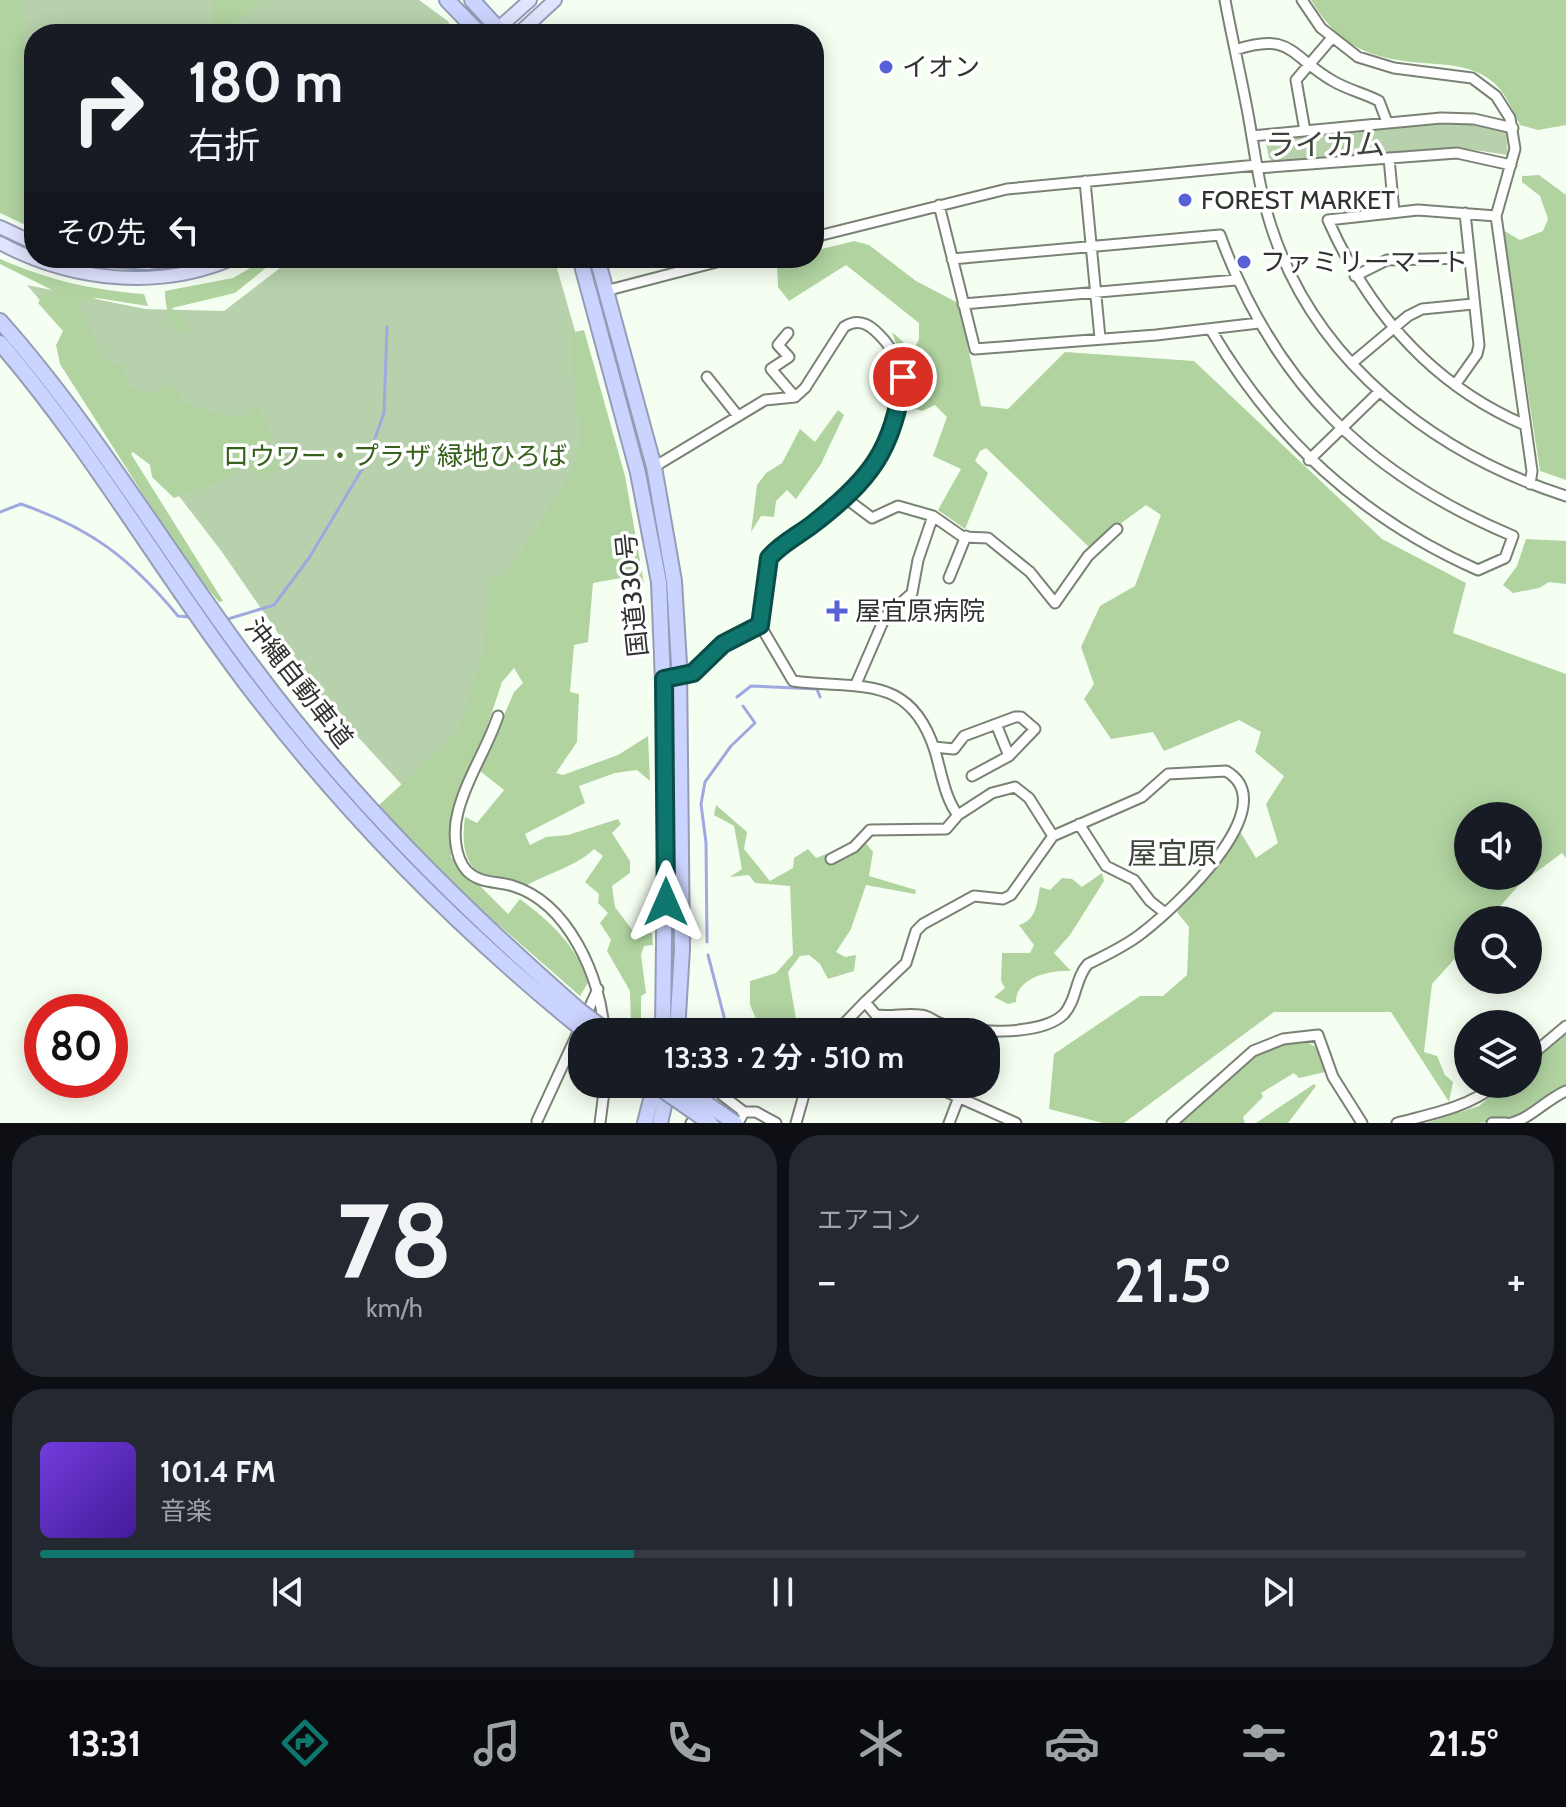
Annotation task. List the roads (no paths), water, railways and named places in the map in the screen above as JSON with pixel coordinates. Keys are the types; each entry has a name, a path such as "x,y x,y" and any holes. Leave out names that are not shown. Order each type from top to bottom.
{"highway":[{"path":"447,0 470,24"},
{"path":"472,0 492,24"},
{"name":"国道330号","path":"583,268 651,530 672,678 682,949 678,1018"},
{"name":"国道330号","path":"599,268 654,467 674,581 663,1018"},
{"name":"沖縄自動車道","path":"0,321 105,457 254,668 346,783 457,902 577,1018"},
{"name":"沖縄自動車道","path":"0,343 101,477 242,679 334,795 441,907 580,1018"},
{"path":"645,1123 651,1098"},
{"path":"660,1123 666,1098"},
{"path":"674,1098 710,1123"},
{"path":"702,1098 739,1119"}],"main road":[{"path":"506,24 530,0"},
{"path":"529,24 555,0"},
{"path":"0,227 24,238"},
{"path":"0,243 24,253"},
{"path":"62,268 118,277 167,276 197,268"}],"street":[{"path":"1225,0 1257,167 1280,249 1319,320 1379,392 1459,451 1530,484 1566,496"},
{"path":"1302,0 1331,39 1358,57 1377,64 1457,74 1478,81 1502,103 1513,128 1515,149 1496,216 1532,471 1530,484"},
{"path":"1305,131 1296,80 1331,39"},
{"path":"1235,50 1252,44 1282,43 1337,84 1379,101 1387,122"},
{"path":"1252,136 1458,118 1513,128"},
{"path":"824,234 1007,189 1085,181 1467,154 1511,165"},
{"path":"1389,158 1394,212"},
{"path":"1085,181 1100,338"},
{"path":"939,205 975,349 1211,330 1259,323"},
{"path":"1496,216 1394,212 1328,220 1355,276 1393,329 1455,385 1499,414 1525,425"},
{"path":"1455,385 1477,354 1465,213"},
{"path":"952,259 1220,235 1236,280 1259,323 1303,387 1341,429 1380,463 1423,493 1513,536 1505,558 1478,570 1442,554 1361,504 1309,460 1256,400 1211,330"},
{"path":"1355,276 1387,260 1468,258"},
{"path":"605,291 694,268"},
{"path":"963,304 1236,280"},
{"path":"1352,363 1422,309 1473,304"},
{"path":"654,467 765,400 795,397 805,388 844,327 861,322 880,336 902,367 895,427 888,445 844,497 769,558 760,625 793,681 856,684 884,690 915,711 934,747 958,815"},
{"path":"788,333 778,345 789,357 767,366 795,397"},
{"path":"707,377 738,416"},
{"path":"1309,460 1379,392"},
{"path":"844,497 872,518 898,506 933,516 966,536 988,538 1030,572 1055,603 1088,556 1117,529"},
{"path":"856,684 885,617 912,593 918,560 933,516"},
{"path":"949,578 966,536"},
{"path":"672,678 693,673 723,644 760,625"},
{"path":"498,716 458,812 458,854 464,869 475,878 523,890 558,918 588,958 603,1018"},
{"path":"934,747 954,749 964,736 1021,717 1035,729 1009,756 972,776"},
{"path":"996,724 1009,756"},
{"path":"850,1018 865,1002 906,963 916,931 923,924 974,896 1003,899 1011,895 1053,836 1142,797 1168,774 1226,771 1234,776 1240,787 1242,808 1235,834 1223,852 1140,935 1088,964 1063,1015 1033,1031 953,1025 924,1015 876,1015 865,1002"},
{"path":"831,859 854,847 870,830 946,829 958,815 992,793 1015,787 1029,798 1053,836"},
{"path":"1079,824 1106,866 1134,880 1150,901 1165,913"},
{"path":"537,1122 598,989"},
{"path":"1542,1046 1566,1026"},
{"path":"1172,1123 1253,1051 1283,1039 1318,1035 1326,1048 1333,1077 1362,1123"},
{"path":"1492,1123 1520,1121 1544,1101 1566,1091"},
{"path":"600,1123 603,1098"},
{"path":"691,1123 697,1113 700,1098"},
{"path":"724,1098 739,1119 756,1112 776,1123"},
{"path":"796,1123 803,1098"},
{"path":"949,1123 959,1098"},
{"path":"961,1098 1016,1123"},
{"path":"1397,1123 1478,1098"}],"waterway":[{"path":"228,619 274,605 309,558 367,461 384,413 387,327"},
{"path":"0,512 21,504 89,535 126,562 178,616 189,617"},
{"path":"737,697 751,686 817,689 820,697"},
{"path":"707,942 706,843 701,804 705,782 731,746 755,723 743,706"},
{"path":"708,955 724,1018"}],"place":[{"name":"イオン","path":"886,67"},
{"name":"FOREST MARKET","path":"1185,200"},
{"name":"ファミリーマート","path":"1244,262"},
{"name":"屋宜原病院","path":"837,611"}],"district":[{"name":"ライカム","path":"1325,145"},
{"name":"屋宜原","path":"1172,854"}],"park label":[{"name":"ロウワー・プラザ 緑地ひろば","path":"395,456"}]}
